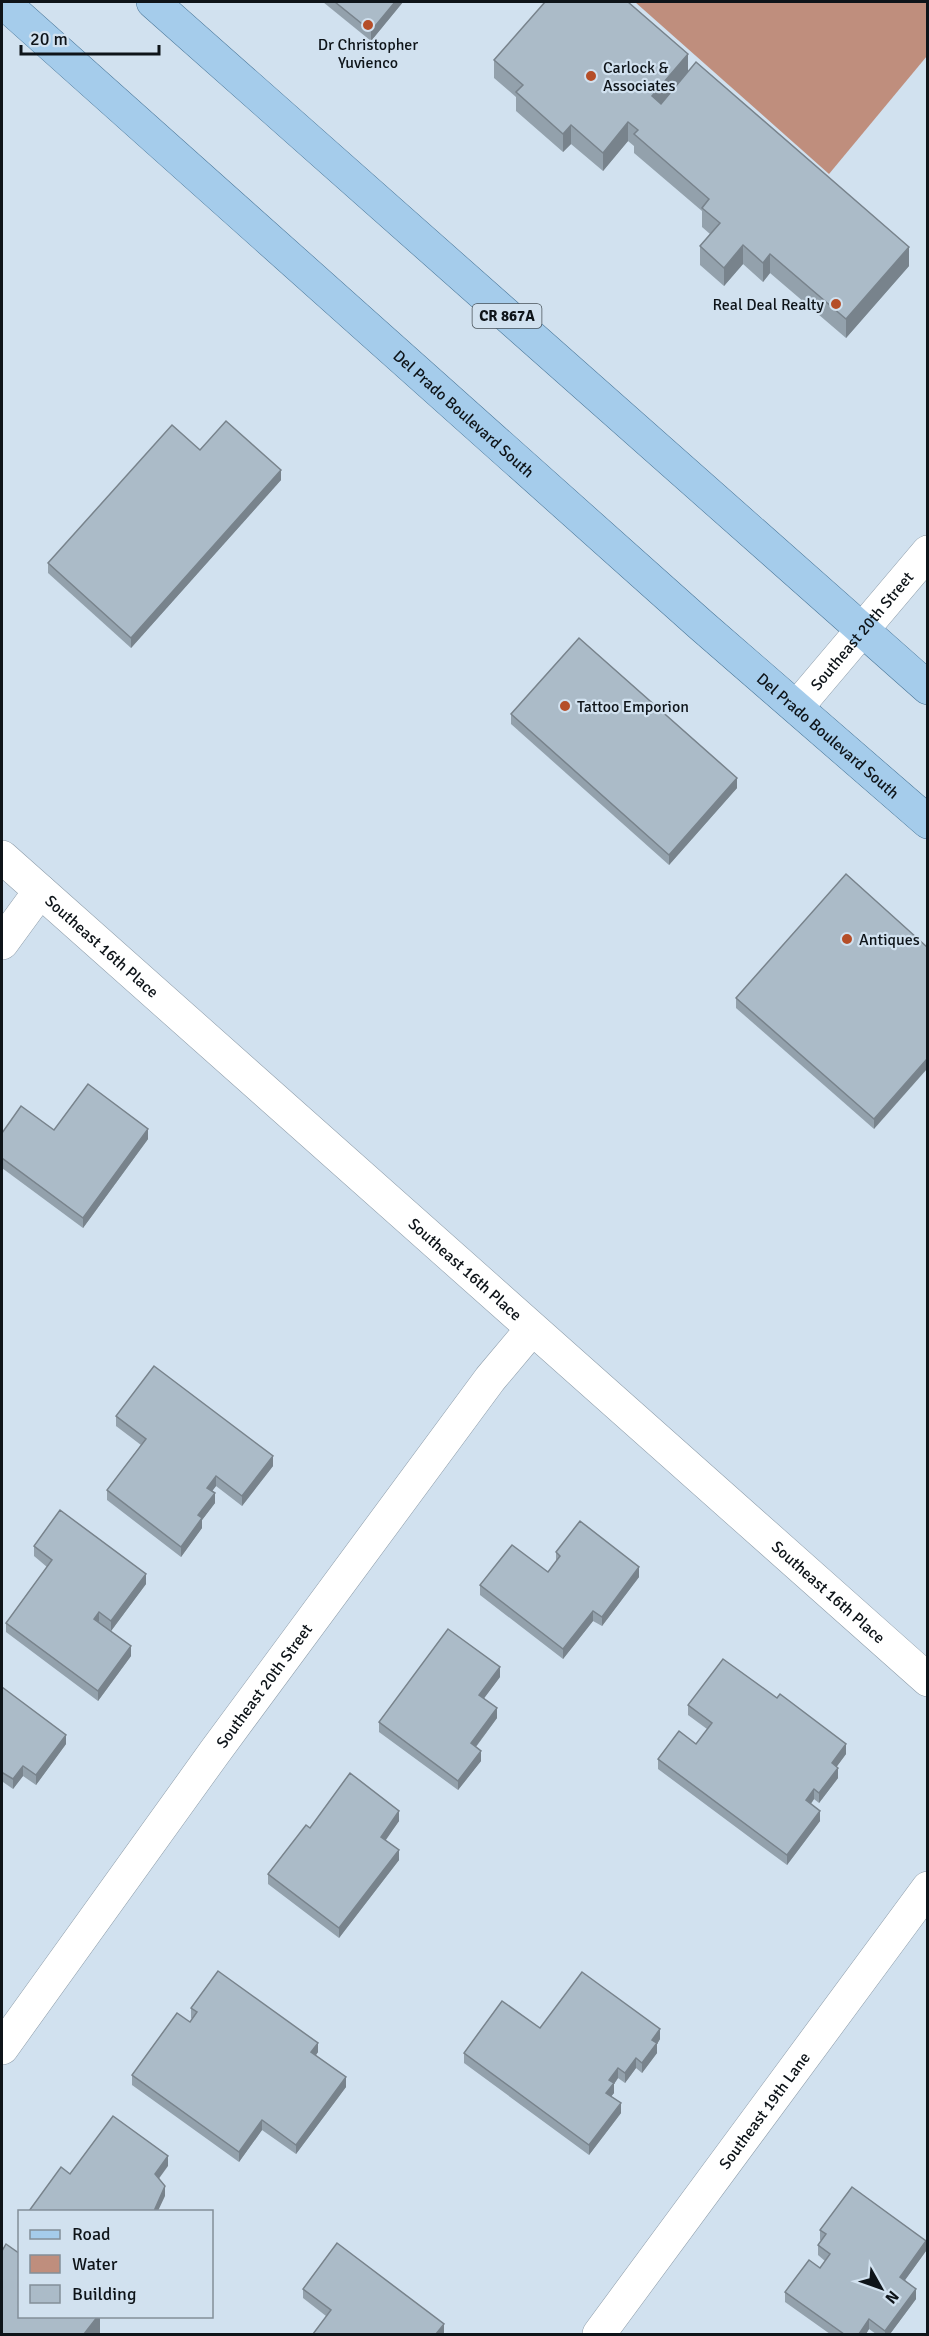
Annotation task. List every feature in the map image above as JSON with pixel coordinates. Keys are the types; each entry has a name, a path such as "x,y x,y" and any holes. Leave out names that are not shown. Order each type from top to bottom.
{"main road":[{"name":"Del Prado Boulevard South","path":"3,2 701,625 927,822"},
{"name":"CR 867A","path":"153,2 927,688"}],"street":[{"name":"Southeast 20th Street","path":"797,707 927,552"},
{"name":"Southeast 16th Place","path":"2,857 927,1680"},
{"path":"2,943 40,891"},
{"name":"Southeast 20th Street","path":"2,2048 214,1753 490,1379 532,1329"},
{"name":"Southeast 19th Lane","path":"599,2334 927,1888"}],"water":[{"path":"635,2 927,2 927,56 829,174"}],"building":[{"path":"335,2 395,2 371,31"},
{"path":"545,2 628,2 688,54 652,96 661,104 696,62 909,247 846,319 770,254 763,263 743,245 724,268 700,246 720,223 702,208 709,199 634,134 638,130 628,122 603,153 571,125 563,134 516,92 523,85 494,60"},
{"path":"226,421 281,470 131,638 48,563 172,425 200,450"},
{"path":"579,638 737,778 669,855 511,714"},
{"path":"846,874 927,947 927,1059 874,1119 736,998"},
{"path":"88,1084 148,1129 83,1218 2,1158 2,1133 21,1106 54,1130"},
{"path":"154,1366 273,1456 242,1496 216,1476 207,1488 215,1493 198,1515 202,1518 181,1547 107,1490 146,1439 116,1416"},
{"path":"60,1510 146,1574 111,1621 99,1612 94,1619 131,1646 98,1691 6,1623 52,1560 34,1546"},
{"path":"580,1521 639,1567 602,1617 593,1611 563,1649 480,1585 512,1545 548,1572 560,1556 556,1552"},
{"path":"448,1629 500,1667 479,1695 497,1708 471,1743 481,1751 458,1781 379,1722"},
{"path":"723,1659 777,1698 780,1694 846,1744 832,1763 838,1768 819,1793 814,1789 806,1800 820,1811 787,1855 658,1759 679,1731 696,1744 712,1723 688,1705"},
{"path":"2,1687 66,1735 36,1775 23,1766 13,1779 2,1774"},
{"path":"350,1773 399,1811 381,1837 399,1850 339,1928 268,1874 306,1825 310,1828"},
{"path":"218,1971 318,2043 311,2052 346,2077 296,2145 262,2120 239,2152 132,2075 177,2013 190,2022 197,2012 191,2008"},
{"path":"582,1972 660,2029 652,2040 657,2043 642,2063 636,2058 625,2073 618,2068 609,2080 614,2083 606,2093 621,2103 589,2145 464,2053 502,2001 540,2028"},
{"path":"113,2116 168,2156 155,2174 165,2186 154,2210 30,2210 61,2167 70,2174"},
{"path":"852,2187 926,2241 900,2277 916,2289 885,2331 869,2319 859,2334 844,2334 785,2292 809,2260 820,2268 830,2254 818,2245 826,2234 820,2230"},
{"path":"337,2243 444,2324 436,2334 313,2334 331,2310 303,2289"},
{"path":"6,2244 18,2253 18,2318 96,2318 84,2334 2,2334 2,2251"}],"place":[{"name":"Dr Christopher Yuvienco","path":"368,25"},
{"name":"Carlock & Associates","path":"591,76"},
{"name":"Real Deal Realty","path":"836,304"},
{"name":"Tattoo Emporion","path":"565,706"},
{"name":"Antiques","path":"847,939"}]}
